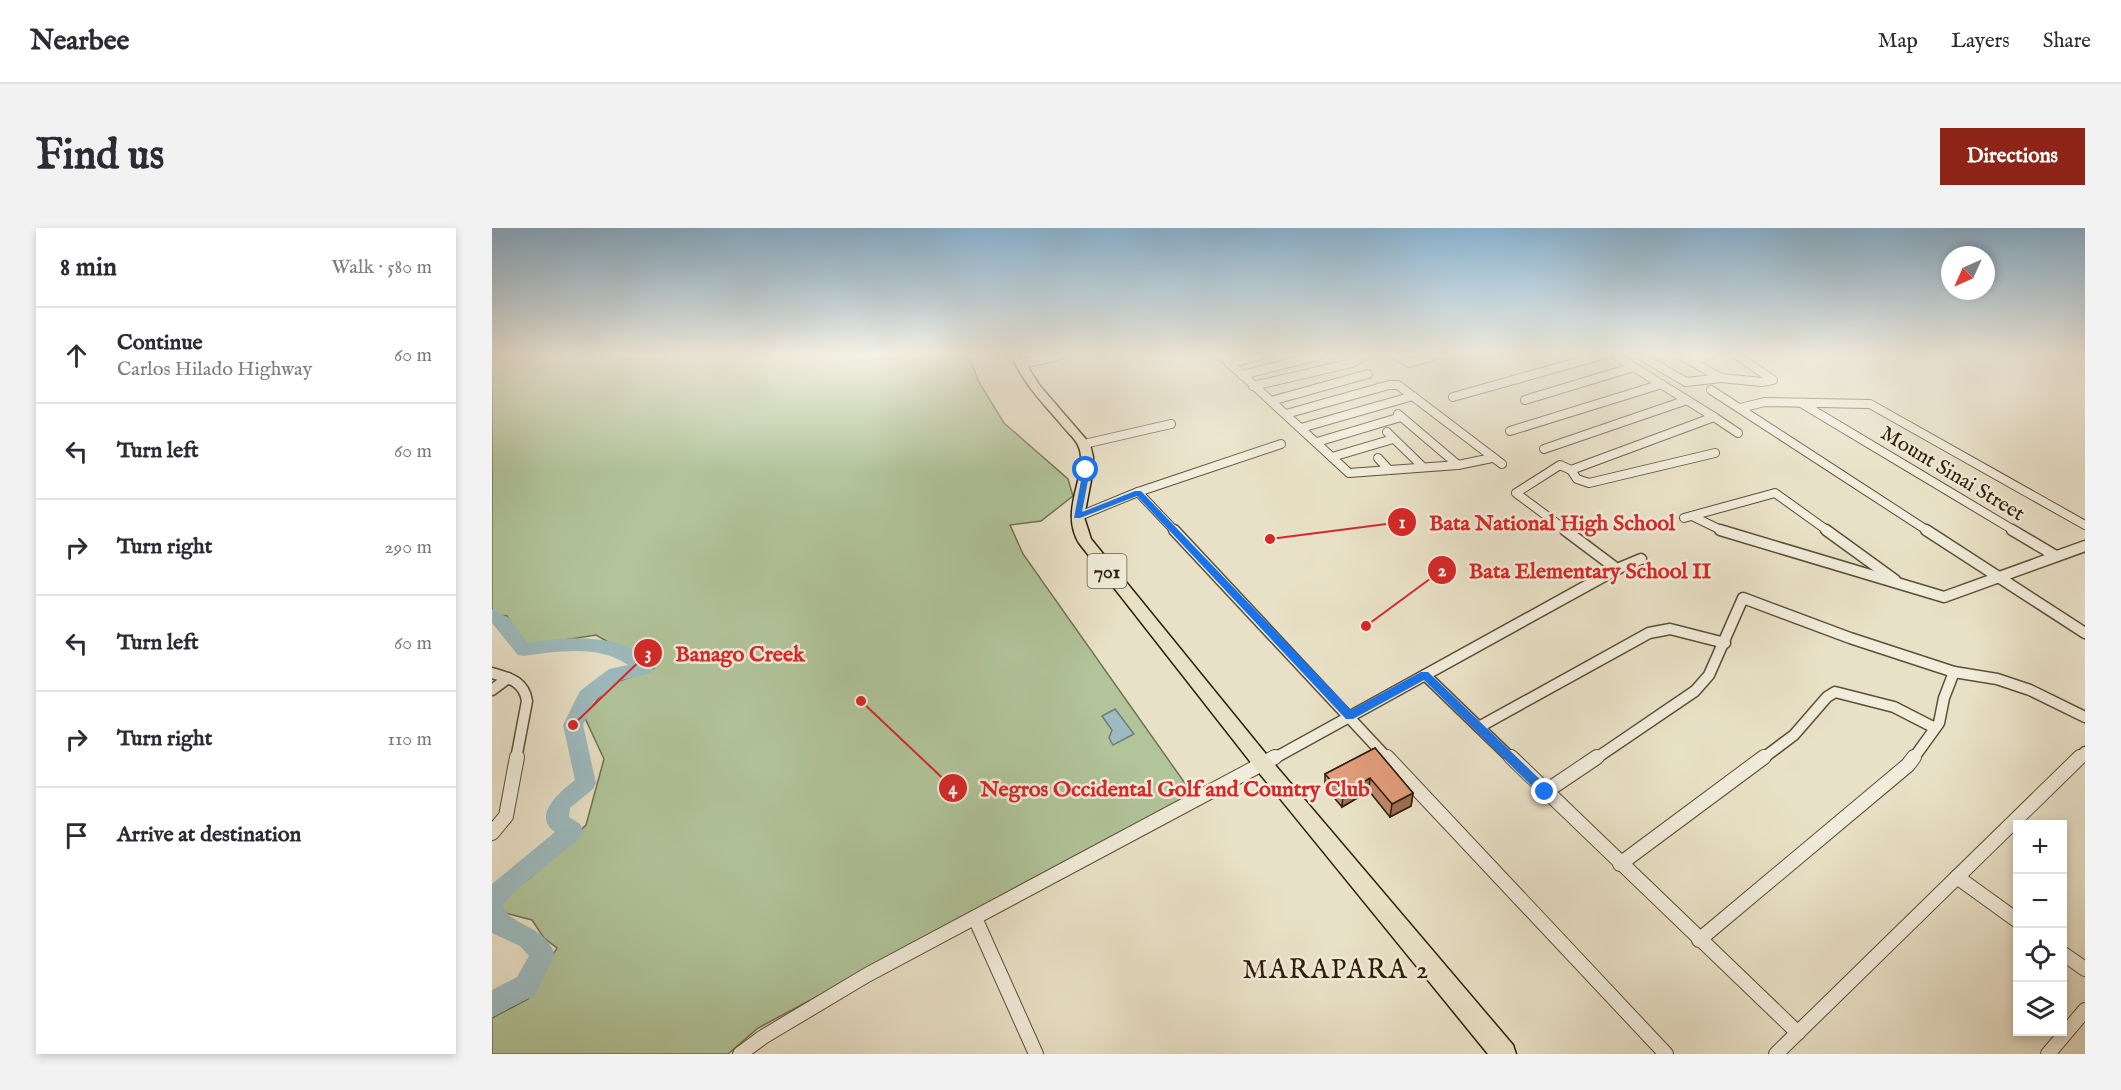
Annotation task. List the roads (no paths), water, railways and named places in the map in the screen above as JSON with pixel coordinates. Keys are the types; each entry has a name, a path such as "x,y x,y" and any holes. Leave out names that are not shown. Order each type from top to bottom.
{"main road":[{"path":"1042,395 1084,444 1086,470 1077,517"},
{"name":"701","path":"1077,517 1084,540 1263,764 1504,1054"}],"street":[{"path":"1264,395 1349,473 1458,465 1492,458"},
{"path":"1271,400 1291,395"},
{"path":"1286,414 1355,395"},
{"path":"1453,397 1462,395"},
{"path":"1525,400 1543,395"},
{"path":"1510,431 1628,395"},
{"path":"1678,395 1738,433"},
{"path":"1718,395 2085,633"},
{"path":"1301,428 1413,396 1502,464"},
{"path":"1544,449 1687,400"},
{"path":"1740,408 1765,402 1870,404 2085,525"},
{"name":"Mount Sinai Street","path":"1801,403 2056,556"},
{"path":"1317,442 1399,414 1458,465"},
{"path":"1570,470 1714,417"},
{"path":"1084,444 1171,424"},
{"path":"1387,432 1423,467"},
{"path":"1332,457 1394,440"},
{"path":"1077,517 1138,492 1281,444"},
{"path":"1617,569 1515,493 1560,465 1570,470 1577,479 1588,483 1715,453"},
{"path":"1378,458 1389,470"},
{"path":"1138,492 1666,1054"},
{"path":"1901,585 1776,493 1688,517 1729,534 1901,585 1949,597 2085,546"},
{"path":"740,1054 763,1037 867,975 1263,764 1617,569 1641,559"},
{"path":"1545,792 1695,691 1709,675 1743,598 1850,638 1954,672 1997,679 2030,690 2085,717"},
{"path":"1479,727 1649,633 1670,628 1725,643"},
{"path":"1699,940 1908,765 1935,728 1954,672"},
{"path":"492,673 508,678 525,688 527,701 506,816 492,833"},
{"path":"1425,675 1798,1033"},
{"path":"492,690 508,678"},
{"path":"1620,864 1794,735 1827,697 1835,692 1894,707 1935,728"},
{"path":"1776,1054 2085,752"},
{"path":"1957,877 2013,917"},
{"path":"975,918 1036,1054"},
{"path":"2067,956 2085,969"},
{"path":"2048,1054 2085,1010"}],"water":[{"path":"1115,709 1134,734 1113,745 1109,738 1112,730 1102,716"}],"waterway":[{"path":"492,615 503,622 524,650 571,644 603,647 632,658 644,668 616,674 587,696 573,725 586,783 560,804 557,821 572,831 507,884 492,901"},
{"path":"492,911 499,924 529,938 543,954 526,986 492,1004"}],"place":[{"name":"Bata National High School","path":"1270,539"},
{"name":"Bata Elementary School II","path":"1366,626"},
{"name":"Negros Occidental Golf and Country Club","path":"861,701"},
{"name":"Banago Creek","path":"573,725"}],"district":[{"name":"MARAPARA 2","path":"1336,969"}]}
